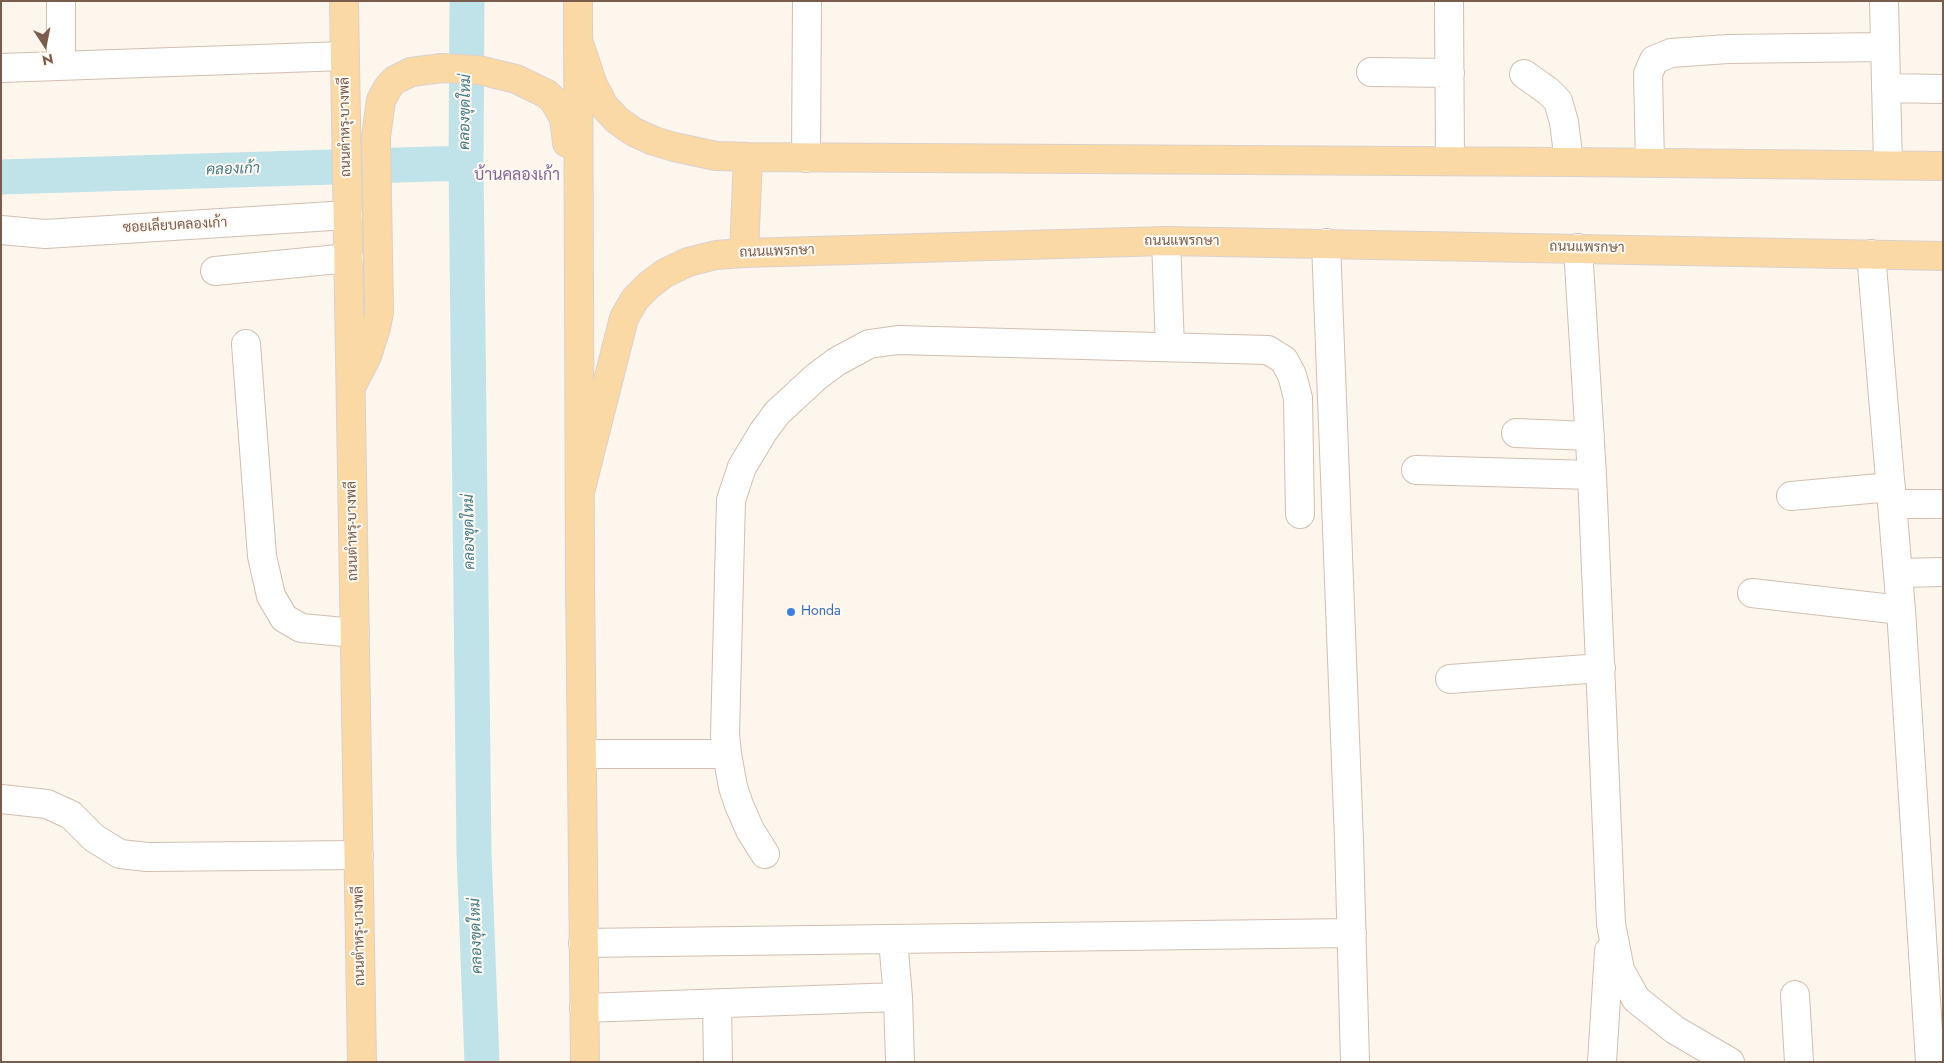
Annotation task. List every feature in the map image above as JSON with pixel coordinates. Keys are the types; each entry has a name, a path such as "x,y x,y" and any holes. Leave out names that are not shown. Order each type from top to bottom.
{"main road":[{"name":"ถนนตำหรุ-บางพลี","path":"344,1 362,1062"},
{"path":"578,1 580,576 585,1062"},
{"path":"578,40 593,85 604,106 617,120 634,132 674,148 716,156 1650,162 1943,166"},
{"path":"351,386 367,356 379,312 376,127 381,100 385,92 395,80 411,72 442,68 479,70 516,79 547,94 560,108 567,131 568,422 580,576"},
{"path":"744,253 748,157"},
{"name":"ถนนแพรกษา","path":"580,492 624,318 635,299 665,273 688,262 716,255 1166,241 1943,256"}],"street":[{"path":"60,1 61,66"},
{"path":"806,1 806,158"},
{"path":"1449,1 1450,161"},
{"path":"1884,1 1888,165"},
{"path":"1650,162 1648,74 1654,60 1671,52 1728,49 1885,47"},
{"path":"1,68 344,56"},
{"path":"1371,72 1450,73"},
{"path":"1524,74 1548,91 1558,101 1564,122 1569,162"},
{"path":"1886,88 1943,88"},
{"name":"ซอยเลียบคลองเก้า","path":"1,230 45,234 348,207"},
{"path":"1166,241 1170,347"},
{"path":"1326,244 1356,1062"},
{"path":"1578,248 1592,475 1611,924 1602,1062"},
{"path":"1872,254 1901,610 1930,1062"},
{"path":"215,271 349,258"},
{"path":"765,854 750,830 733,787 725,735 731,500 742,467 777,413 796,394 836,362 858,349 882,341 898,340 1268,350 1284,360 1292,375 1298,398 1300,514"},
{"path":"246,344 262,556 271,596 284,618 301,628 355,633"},
{"path":"1516,434 1590,436"},
{"path":"1416,470 1592,475"},
{"path":"1791,496 1891,496 1943,504"},
{"path":"1898,573 1943,572"},
{"path":"1752,594 1901,610"},
{"path":"1450,680 1601,668"},
{"path":"582,754 727,754"},
{"path":"1,799 47,804 70,815 94,838 120,854 147,857 359,855"},
{"path":"1611,924 1620,970 1636,999 1675,1030 1730,1062"},
{"path":"583,943 1352,933"},
{"path":"893,940 898,997 900,1062"},
{"path":"1795,995 1799,1062"},
{"path":"584,1008 898,997"},
{"path":"716,1004 718,1062"}],"waterway":[{"name":"คลองขุดใหม่","path":"467,1 466,163 474,852 482,1062"},
{"name":"คลองเก้า","path":"1,177 466,163"}],"place":[{"name":"Honda","path":"791,612"}],"district":[{"name":"บ้านคลองเก้า","path":"517,176"}]}
